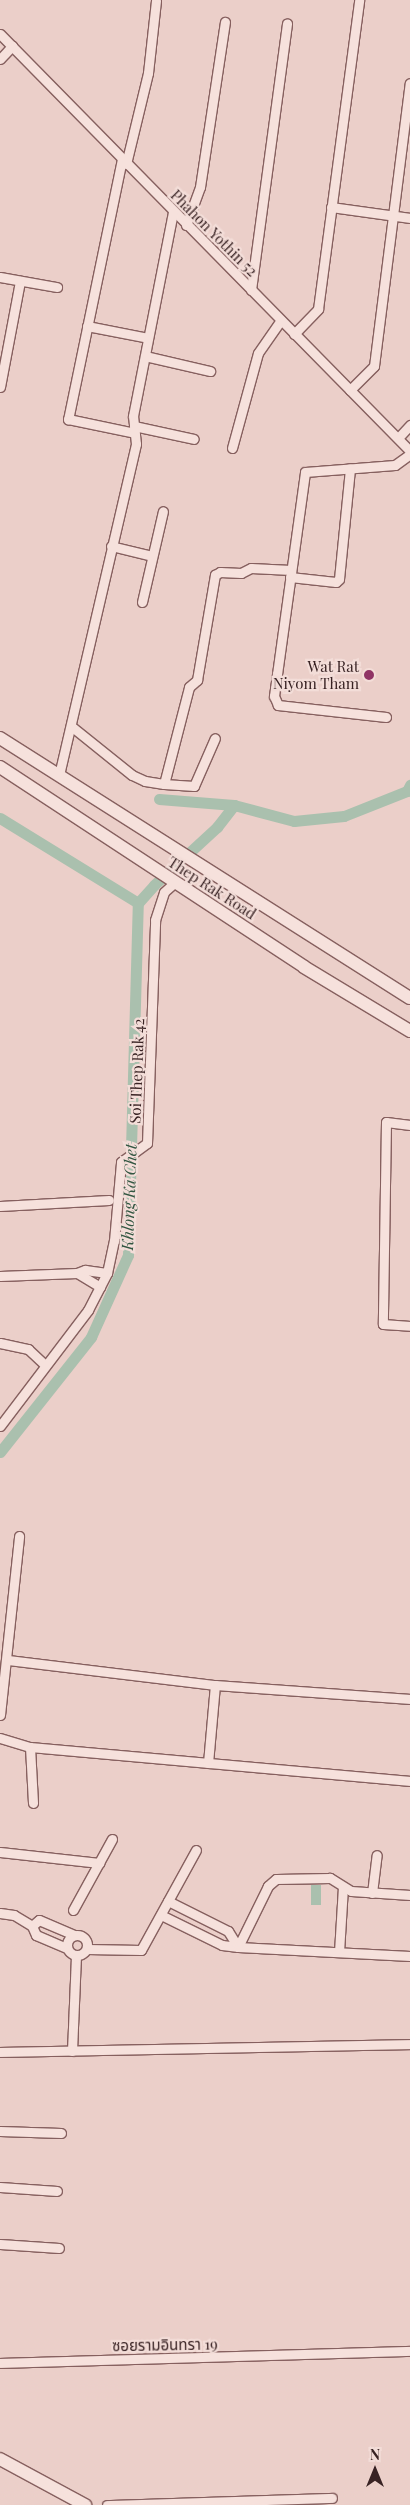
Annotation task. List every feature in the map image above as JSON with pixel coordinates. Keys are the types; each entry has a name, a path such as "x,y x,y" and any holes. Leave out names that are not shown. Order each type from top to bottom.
{"main road":[{"name":"Thep Rak Road","path":"0,738 410,998"},
{"name":"Thep Rak Road","path":"0,768 151,868 410,1031"},
{"path":"0,2459 85,2505"}],"street":[{"path":"156,0 148,73 124,162 68,419 194,439"},
{"path":"294,334 318,309 359,0"},
{"path":"186,225 200,187 225,22"},
{"path":"251,290 288,23"},
{"name":"Phahon Yothin 52","path":"0,34 410,452 395,465 305,472 291,573"},
{"path":"0,59 12,46"},
{"path":"350,390 374,366 410,84"},
{"path":"332,207 410,218"},
{"path":"59,775 136,444 133,416 173,212"},
{"path":"0,277 57,287"},
{"path":"0,387 20,281"},
{"path":"232,448 258,353 281,320"},
{"path":"87,326 148,338"},
{"path":"145,356 210,371"},
{"path":"398,438 410,426"},
{"path":"164,784 189,687 197,680 215,575 220,572 241,573 251,568 338,581 350,468"},
{"path":"142,602 163,511"},
{"path":"111,546 152,556"},
{"path":"291,573 274,696 278,705 386,717"},
{"path":"71,726 132,775 164,784 194,786 215,738"},
{"name":"Soi Thep Rak 42","path":"0,1426 88,1310 107,1273 114,1241 120,1166 126,1155 147,1143 149,1133 155,920 164,892 172,881"},
{"path":"410,1125 386,1122 383,1324 410,1326"},
{"path":"0,1206 110,1200"},
{"path":"0,1276 77,1274 84,1270 107,1273"},
{"path":"77,1274 100,1287"},
{"path":"0,1343 28,1350 45,1365"},
{"path":"0,1715 8,1660 19,1536"},
{"path":"8,1660 215,1685 410,1699"},
{"path":"208,1763 215,1685"},
{"path":"0,1738 13,1744 30,1747 410,1781"},
{"path":"30,1747 33,1803"},
{"path":"73,1910 112,1839"},
{"path":"76,1956 87,1948 141,1950 196,1850"},
{"path":"0,1852 99,1863"},
{"path":"372,1893 377,1855"},
{"path":"238,1946 268,1886 276,1879 330,1878 343,1887 372,1893 410,1895"},
{"path":"339,1952 343,1887"},
{"path":"168,1901 228,1931 238,1946"},
{"path":"0,1913 14,1915 32,1926 36,1935 67,1948 76,1956"},
{"path":"160,1915 222,1946 410,1956"},
{"path":"32,1926 39,1920 86,1939 87,1948"},
{"path":"67,1948 69,1939 74,1935"},
{"path":"72,2051 76,1956"},
{"path":"0,2052 410,2044"},
{"path":"0,2131 61,2133"},
{"path":"0,2187 57,2191"},
{"path":"0,2244 59,2248"},
{"name":"ซอยรามอินทรา 19","path":"0,2363 330,2355 410,2351"},
{"path":"107,2505 332,2498"}],"shaded area":[{"path":"311,1885 321,1885 321,1905 311,1905"}],"waterway":[{"path":"159,799 234,805 294,821 344,816 407,791 410,785"},
{"path":"0,818 138,903 154,885 217,827 234,805"},
{"name":"Khlong Ka Chet","path":"0,1452 91,1337 128,1255 138,903"}],"place":[{"name":"Wat Rat Niyom Tham","path":"369,675"}]}
